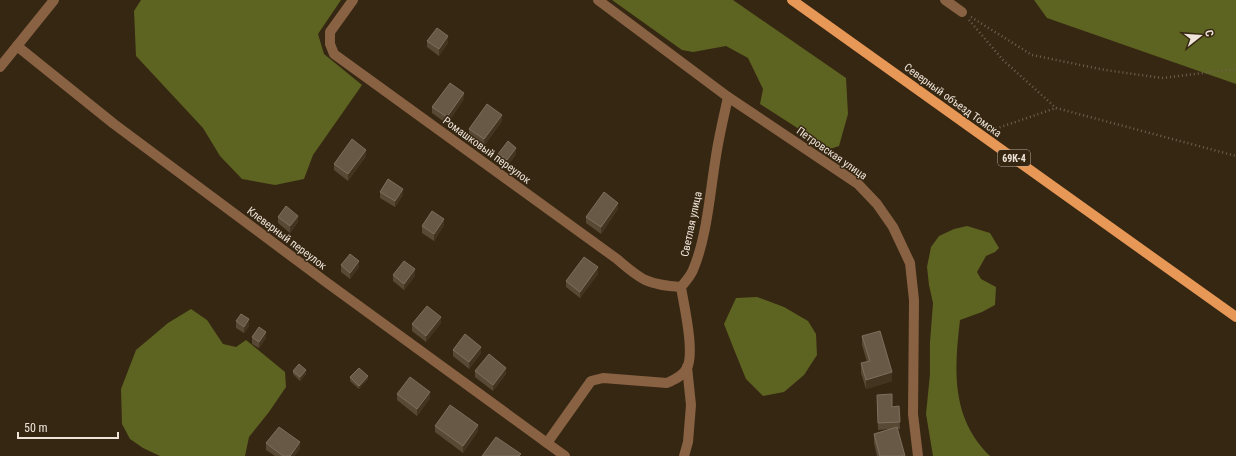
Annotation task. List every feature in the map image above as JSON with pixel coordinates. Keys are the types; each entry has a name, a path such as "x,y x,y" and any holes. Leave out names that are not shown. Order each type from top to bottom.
{"main road":[{"name":"Северный объезд Томска","path":"792,0 1236,317"}],"street":[{"path":"0,68 54,0"},
{"name":"Ромашковый переулок","path":"353,0 330,32 330,44 334,54 611,254 632,272 647,282 665,286 681,287"},
{"name":"Петровская улица","path":"598,0 728,96 858,184 877,204 893,227 910,263 914,300 913,414 918,456"},
{"path":"945,0 962,12"},
{"name":"Клеверный переулок","path":"17,46 114,124 326,282 547,443"},
{"name":"Светлая улица","path":"681,287 693,270 700,247 728,96"},
{"path":"681,287 688,326 690,357 687,368 691,405 688,442 684,456"},
{"path":"564,456 547,443 591,381 603,378 667,383 675,380 687,368"}],"path":[{"path":"962,12 1032,55 1105,70 1162,78 1236,69"},
{"path":"962,12 1003,60 1056,108 1236,156"},
{"path":"980,134 1056,108"}],"green space":[{"path":"141,0 341,0 318,34 324,54 362,85 313,155 304,179 275,185 242,179 220,156 203,128 136,56 134,11"},
{"path":"612,0 733,0 846,78 848,114 839,146 830,149 760,104 763,89 748,58 726,46 693,52 682,50"},
{"path":"1034,0 1236,0 1236,84 1047,18"},
{"path":"967,226 990,233 999,248 995,252 986,256 977,272 981,279 996,287 995,305 982,312 960,320 957,357 958,393 962,410 968,426 977,441 990,456 933,456 926,414 930,374 930,342 933,303 927,267 931,247 939,236 954,229"},
{"path":"757,297 784,307 808,321 816,334 817,355 804,375 784,392 763,396 746,379 724,324 736,298"},
{"path":"191,309 207,320 223,344 236,347 246,340 285,372 286,387 269,412 249,437 245,456 160,456 143,448 130,439 122,424 121,389 136,350 168,323"}],"building":[{"path":"437,28 448,36 439,49 427,41"},
{"path":"450,83 464,93 447,117 432,107"},
{"path":"487,104 502,115 484,139 469,129"},
{"path":"352,139 366,150 348,174 334,164"},
{"path":"508,141 516,148 507,160 498,154"},
{"path":"388,179 403,189 395,201 380,192"},
{"path":"604,192 618,203 601,227 586,217"},
{"path":"286,206 298,216 290,226 278,217"},
{"path":"432,211 444,219 434,234 422,226"},
{"path":"350,254 359,261 350,273 341,265"},
{"path":"584,257 598,267 580,292 566,281"},
{"path":"404,261 415,269 404,284 393,275"},
{"path":"427,306 441,317 426,336 412,324"},
{"path":"241,314 249,319 244,327 236,321"},
{"path":"259,327 266,332 259,342 252,337"},
{"path":"880,331 892,372 866,380 861,363 870,361 862,336"},
{"path":"465,334 481,347 469,362 453,350"},
{"path":"489,354 506,368 493,385 475,371"},
{"path":"299,364 306,370 300,377 293,371"},
{"path":"359,368 368,376 359,386 350,377"},
{"path":"410,377 430,392 417,409 397,394"},
{"path":"892,394 892,407 899,406 900,422 878,423 877,395"},
{"path":"450,405 478,425 463,446 435,426"},
{"path":"279,427 300,442 290,456 283,456 266,443"},
{"path":"897,427 905,456 880,456 874,434"},
{"path":"496,437 521,454 519,456 482,456"}]}
